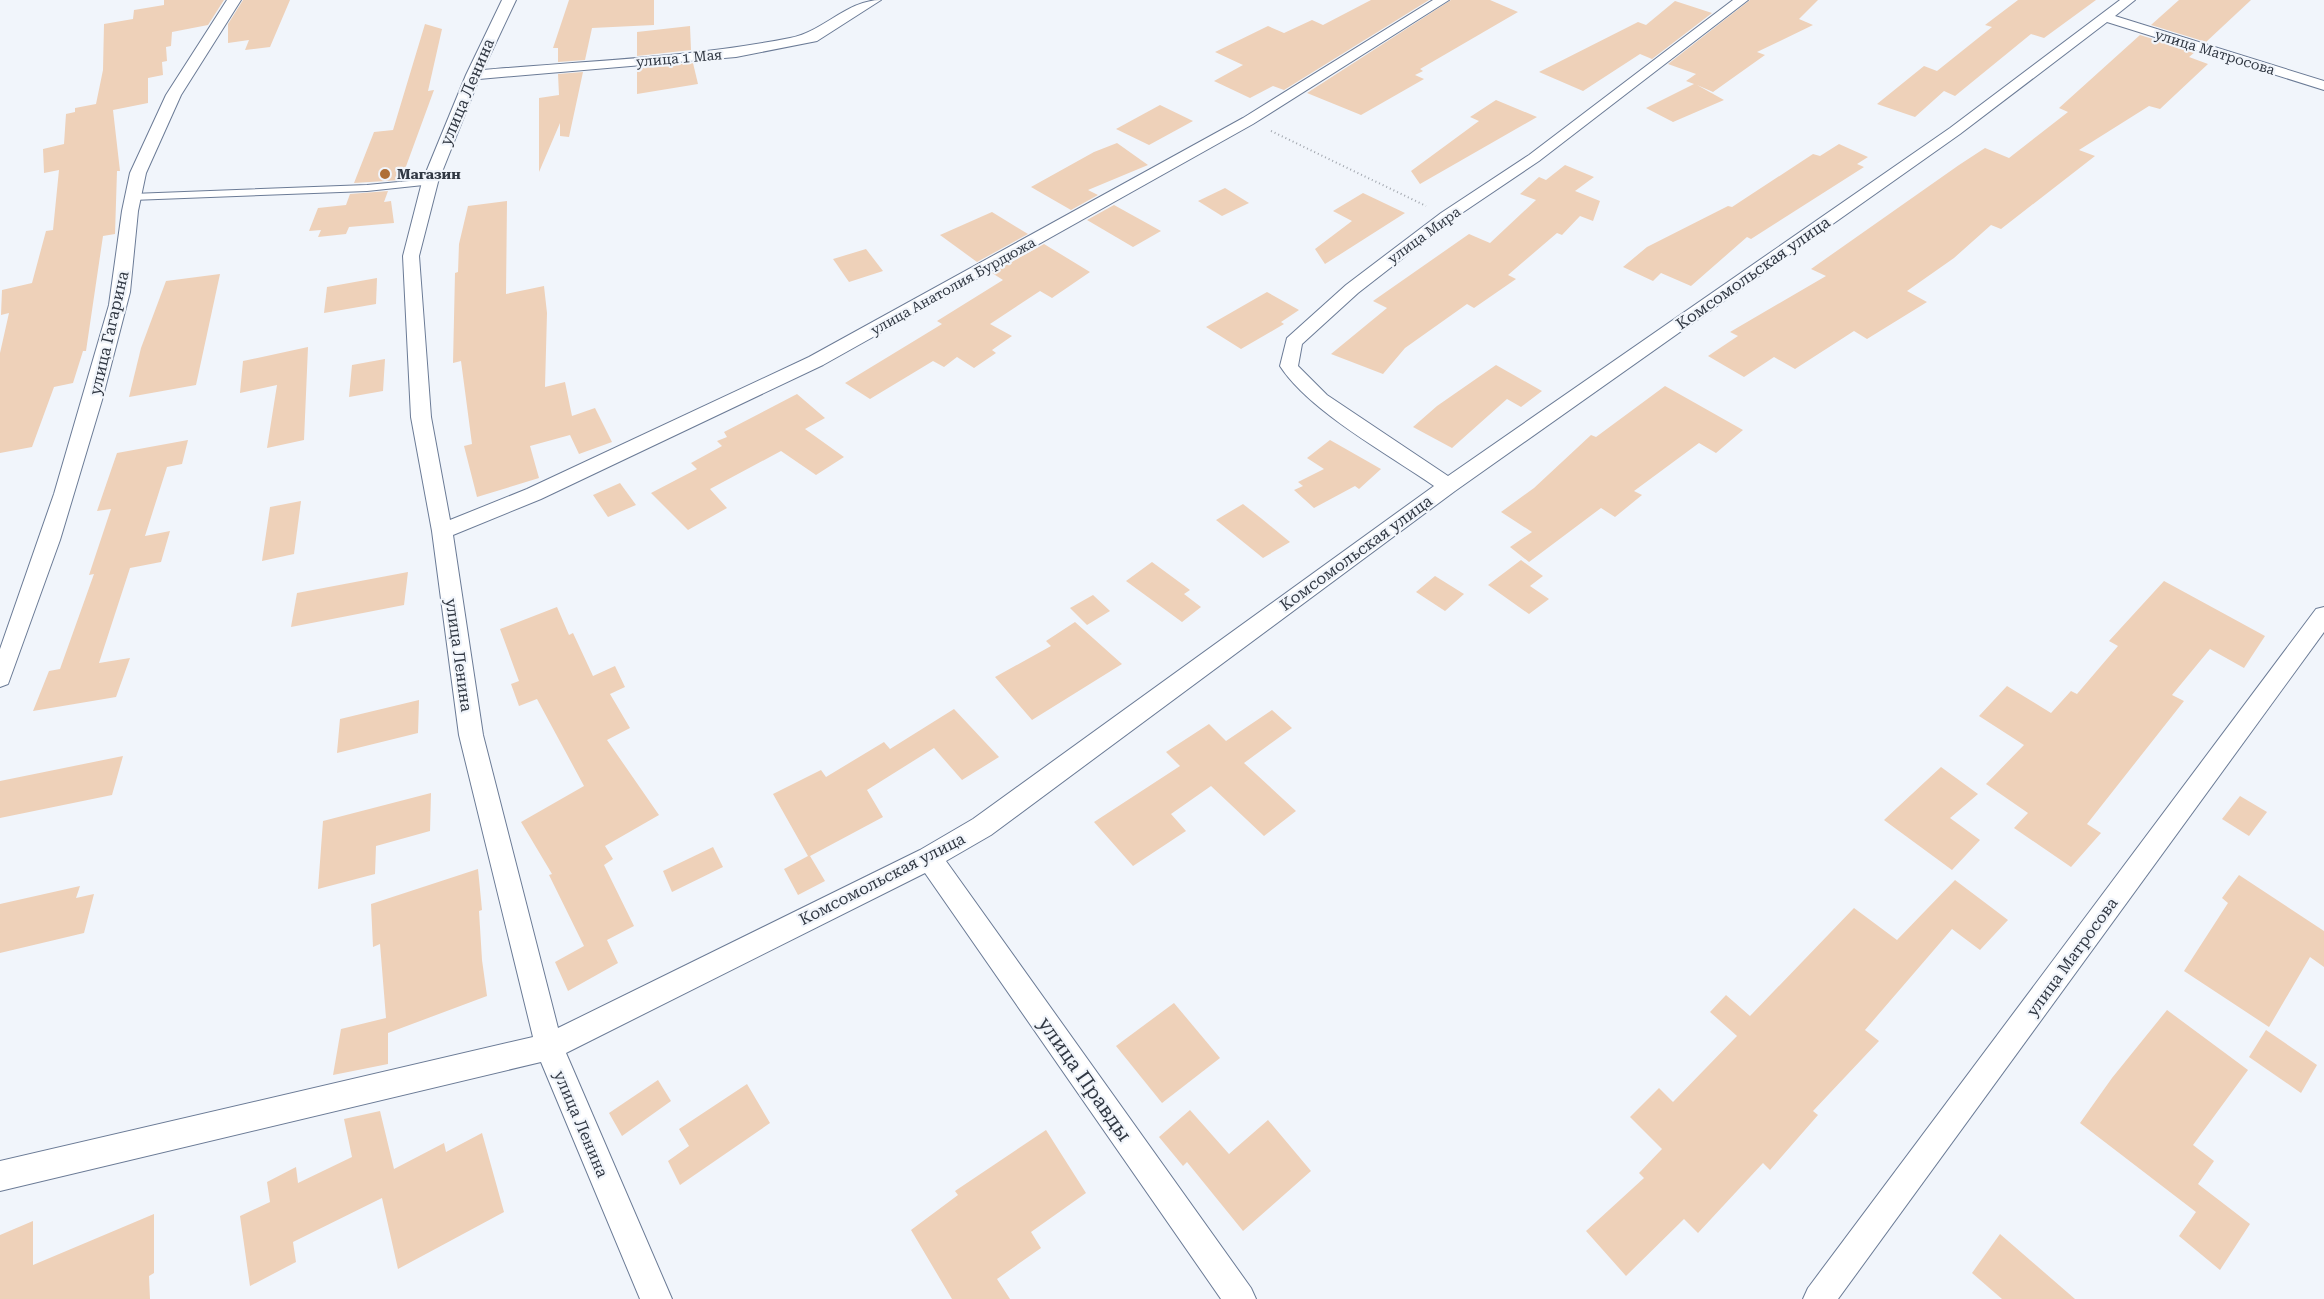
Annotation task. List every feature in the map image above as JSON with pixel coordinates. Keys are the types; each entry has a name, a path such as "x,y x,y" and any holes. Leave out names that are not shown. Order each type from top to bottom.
{"street":[{"name":"улица Гагарина","path":"0,678 84,433 123,289 132,197 147,144 213,29 234,0"},
{"name":"улица Ленина","path":"509,0 473,75 430,182 411,256 421,417 442,531 471,735 549,1047 656,1299"},
{"name":"улица 1 Мая","path":"473,75 736,53 812,38 874,0"},
{"name":"улица Анатолия Бурдюжа","path":"442,531 545,489 816,361 1248,121 1442,0"},
{"name":"улица Мира","path":"1448,486 1320,399 1297,378 1289,366 1293,342 1304,329 1352,289 1447,216 1534,158 1741,0"},
{"name":"Комсомольская улица","path":"0,1176 549,1047 929,858 982,827 1448,486 1955,131 2128,0"},
{"name":"улица Матросова","path":"2107,18 2324,86"},
{"name":"улица Матросова","path":"1819,1299 2324,615"},
{"name":"улица Правды","path":"929,858 1240,1299"}],"lane":[{"path":"132,197 367,188 430,182"}],"path":[{"path":"1248,121 1447,216"}],"building":[{"path":"164,0 224,0 208,25 172,32 171,46 166,47 167,61 162,62 163,75 148,78 148,103 113,110 120,171 117,171 115,234 103,236 86,351 83,351 73,383 54,387 32,447 0,453 0,353 9,313 1,315 2,290 32,283 46,231 53,230 59,170 44,173 43,149 64,144 66,114 75,112 75,108 96,104 103,70 104,24 133,19 134,10 164,5"},
{"path":"243,0 290,0 270,47 245,50 249,40 228,43 228,24"},
{"path":"569,0 654,0 654,25 592,28 585,60 558,62 558,48 553,48"},
{"path":"1371,0 1429,0 1284,90 1273,86 1250,98 1214,81 1243,65 1215,52 1268,26 1284,33 1312,20 1323,25"},
{"path":"1451,0 1490,0 1518,12 1420,69 1423,71 1415,75 1424,79 1361,115 1307,93"},
{"path":"1750,0 1818,0 1799,19 1813,25 1757,52 1765,55 1713,92 1697,85 1724,100 1673,122 1646,108 1694,84 1686,81 1696,74 1668,64"},
{"path":"2018,0 2096,0 2044,38 2031,34 1955,96 1944,91 1915,117 1877,104 1924,66 1937,71 1992,27 1985,25"},
{"path":"2179,0 2251,0 2206,42 2151,25"},
{"path":"1675,1 1712,13 1652,59 1640,54 1583,91 1539,72 1638,22 1646,25"},
{"path":"425,24 442,29 428,91 434,90 401,180 354,183 374,132 393,130"},
{"path":"690,26 691,50 637,56 637,32"},
{"path":"2140,35 2195,52 2189,57 2208,64 2160,109 2149,106 2079,150 2095,156 2001,229 1991,225 1954,258 1907,291 1927,302 1867,339 1854,331 1795,369 1774,357 1744,377 1708,356 1738,336 1730,332 1826,276 1811,269 1959,165 1985,148 2009,158 2068,112 2059,108"},
{"path":"693,63 698,84 637,94 637,68"},
{"path":"583,72 569,137 560,136 560,123 539,172 539,98 559,95 558,74"},
{"path":"1496,100 1537,117 1420,184 1411,171 1479,121 1470,117"},
{"path":"1160,105 1193,121 1149,145 1116,129"},
{"path":"1117,143 1148,165 1088,190 1098,195 1071,210 1031,187 1094,152"},
{"path":"1839,144 1868,157 1857,164 1864,167 1751,239 1747,237 1691,286 1661,273 1653,281 1623,267 1647,247 1728,206 1732,207 1813,154 1820,156"},
{"path":"1565,165 1594,177 1575,191 1600,201 1593,221 1580,216 1562,235 1557,233 1508,275 1516,279 1474,308 1467,304 1405,348 1383,374 1331,354 1387,308 1373,301 1469,234 1490,243 1536,200 1520,194 1539,177 1546,180"},
{"path":"1225,188 1249,203 1222,216 1198,201"},
{"path":"388,191 384,202 391,201 394,223 349,227 346,234 318,237 321,230 309,231 318,208 346,205 350,194"},
{"path":"1363,193 1405,213 1325,264 1315,249 1352,221 1333,211"},
{"path":"507,201 506,294 544,286 547,313 545,387 565,382 572,416 595,408 612,442 579,454 570,435 530,446 539,478 477,497 464,446 472,444 461,361 453,363 455,273 458,272 459,244 468,206"},
{"path":"1114,205 1161,231 1133,247 1087,220"},
{"path":"992,212 1028,234 977,262 940,235"},
{"path":"1044,244 1090,272 1052,298 1040,291 990,324 1012,336 992,350 996,353 974,368 957,357 944,367 933,361 870,399 845,383 942,324 937,321 1003,280 992,273"},
{"path":"866,249 883,271 849,282 833,259"},
{"path":"220,274 196,385 129,397 141,348 166,281"},
{"path":"377,278 376,304 324,313 327,287"},
{"path":"1267,292 1299,310 1281,322 1284,324 1241,349 1206,327"},
{"path":"308,347 304,440 267,448 277,385 240,393 243,361"},
{"path":"385,359 383,391 349,397 352,365"},
{"path":"1496,365 1542,391 1521,407 1507,399 1452,448 1413,427 1437,406"},
{"path":"1665,386 1743,430 1716,453 1699,443 1634,491 1642,495 1615,517 1601,508 1529,562 1510,547 1532,532 1501,512 1534,488 1591,435 1596,437"},
{"path":"797,394 825,418 805,429 844,457 816,475 781,451 710,489 727,508 688,530 651,493 697,469 691,463 722,446 717,441 727,437 724,432"},
{"path":"188,440 182,464 167,467 145,536 170,531 161,562 130,568 99,663 130,658 116,697 33,711 49,671 60,669 94,574 89,575 111,509 97,511 117,453"},
{"path":"1330,440 1381,469 1359,489 1355,486 1314,508 1294,490 1303,486 1298,482 1324,469 1307,458"},
{"path":"620,483 636,505 608,517 593,495"},
{"path":"301,501 294,554 262,561 270,507"},
{"path":"1243,504 1290,542 1263,558 1216,520"},
{"path":"1521,560 1543,576 1530,586 1549,599 1529,614 1488,585"},
{"path":"1152,562 1190,590 1184,594 1201,607 1182,622 1126,581"},
{"path":"408,572 404,605 291,627 297,593"},
{"path":"1435,576 1464,594 1445,611 1416,592"},
{"path":"2164,581 2265,636 2244,668 2210,649 2172,695 2184,701 2087,824 2101,833 2071,867 2014,828 2028,813 1986,784 2024,745 1979,716 2007,686 2051,713 2071,691 2077,694 2118,646 2109,641"},
{"path":"1093,595 1110,611 1087,625 1070,608"},
{"path":"557,607 569,635 573,633 593,676 615,666 625,687 610,694 630,728 607,740 659,815 605,846 613,859 604,865 634,926 607,940 618,963 568,991 555,962 584,946 549,875 552,874 521,822 584,786 537,699 519,706 511,684 519,681 500,629"},
{"path":"1075,622 1122,664 1032,720 995,677 1051,646 1046,641"},
{"path":"419,700 418,733 337,753 340,719"},
{"path":"954,709 999,757 962,780 934,748 867,790 883,817 810,856 825,881 798,895 784,869 808,856 773,794 821,770 826,777 884,742 890,749"},
{"path":"1272,710 1292,728 1244,763 1296,811 1264,836 1211,786 1171,814 1186,831 1133,866 1094,822 1180,766 1166,752 1209,724 1226,741"},
{"path":"123,756 112,795 0,818 0,781"},
{"path":"1941,767 1978,794 1950,818 1980,840 1952,870 1884,820"},
{"path":"431,793 430,831 376,846 375,874 318,889 323,821"},
{"path":"2240,796 2267,812 2249,836 2222,819"},
{"path":"713,847 723,867 672,892 663,871"},
{"path":"478,869 482,910 479,911 482,960 487,996 388,1033 388,1064 333,1075 341,1029 386,1018 380,944 373,947 371,904"},
{"path":"2239,875 2324,931 2324,967 2310,957 2269,1027 2184,971 2228,903 2222,898"},
{"path":"1955,880 2008,920 1980,950 1952,929 1865,1030 1879,1041 1813,1111 1818,1115 1770,1170 1763,1163 1698,1233 1684,1219 1626,1276 1586,1231 1644,1178 1639,1173 1662,1149 1630,1117 1659,1088 1673,1102 1737,1036 1710,1012 1726,995 1750,1016 1854,908 1897,940"},
{"path":"80,886 76,898 94,894 84,933 0,953 0,904"},
{"path":"1174,1003 1220,1058 1162,1103 1116,1046"},
{"path":"2167,1010 2248,1070 2193,1145 2214,1161 2198,1184 2250,1224 2220,1270 2179,1236 2196,1212 2080,1123 2112,1078"},
{"path":"2266,1030 2317,1065 2301,1093 2249,1057"},
{"path":"658,1080 671,1101 622,1136 609,1113"},
{"path":"747,1084 770,1123 680,1185 668,1161 689,1146 679,1129"},
{"path":"1190,1110 1229,1154 1268,1120 1311,1171 1243,1231 1187,1162 1183,1166 1159,1137"},
{"path":"380,1111 394,1169 444,1143 446,1152 482,1133 504,1212 398,1269 382,1198 293,1242 296,1262 250,1286 240,1216 270,1202 267,1182 296,1167 298,1183 352,1157 344,1119"},
{"path":"1046,1130 1086,1193 1031,1232 1041,1248 997,1279 1010,1299 952,1299 911,1230 958,1195 955,1191"},
{"path":"154,1214 154,1273 149,1276 150,1299 0,1299 0,1235 33,1221 33,1265"},
{"path":"2000,1234 2075,1299 2002,1299 1972,1273"}],"place":[{"name":"Магазин","path":"385,174"}]}
